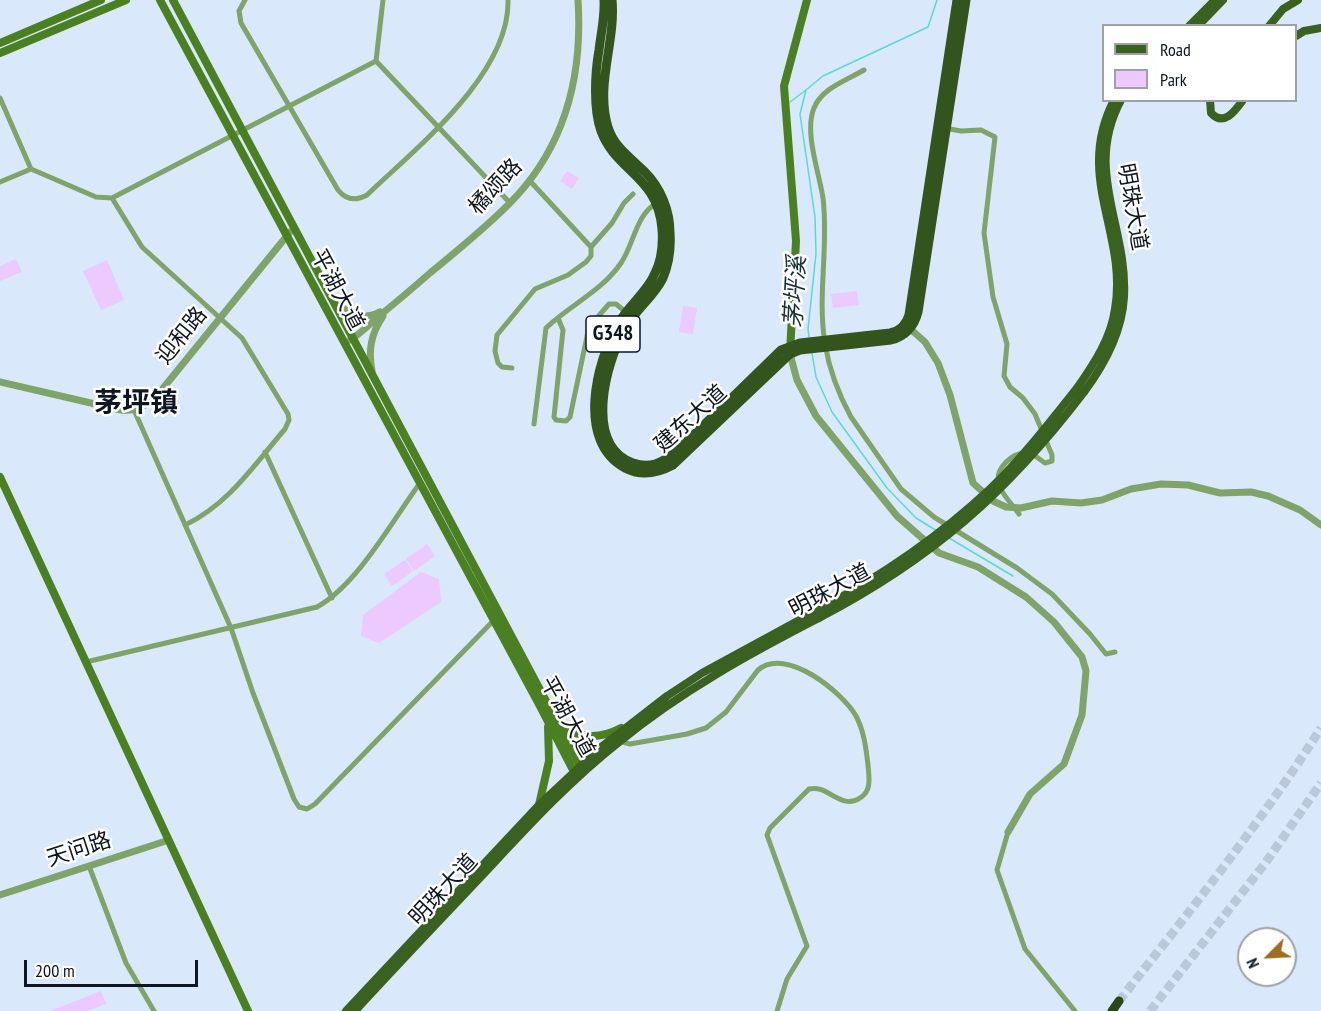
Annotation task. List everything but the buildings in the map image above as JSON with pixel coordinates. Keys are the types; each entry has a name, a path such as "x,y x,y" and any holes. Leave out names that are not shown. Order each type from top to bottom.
{"highway":[{"name":"建东大道","path":"604,0 604,19 597,69 597,110 600,128 613,153 644,182 660,202"},
{"name":"建东大道","path":"612,0 612,20 605,71 605,109 608,126 620,148 649,176 670,226 668,262 657,287 629,315 614,354 602,399 602,416 608,438 616,452 629,462 645,466 661,462 675,453 776,354 890,333 908,327"},
{"path":"942,128 957,0"},
{"path":"908,327 966,0"},
{"path":"1112,1011 1119,1001"}],"main road":[{"path":"0,43 101,0"},
{"path":"0,53 126,0"},
{"name":"平湖大道","path":"160,0 420,483 497,617"},
{"name":"平湖大道","path":"173,0 427,477 578,771"},
{"path":"794,349 796,241 784,86 807,0"},
{"path":"1191,24 1215,0"},
{"path":"1200,24 1223,0"},
{"path":"1271,24 1283,9 1298,0"},
{"path":"1297,35 1304,31 1321,28"},
{"name":"明珠大道","path":"1080,390 1105,343 1115,309 1117,272 1101,190 1098,150 1102,130 1113,102"},
{"name":"明珠大道","path":"346,1011 539,805 633,721 702,673 896,575 965,522 1026,462 1111,349 1119,328 1123,307 1123,264 1104,159 1108,132 1120,102"},
{"path":"1210,102 1211,113 1216,118 1222,119 1232,115 1242,102"},
{"path":"0,477 248,1011"},
{"name":"明珠大道","path":"355,1011 525,831 578,771 697,686 818,615"},
{"path":"544,705 562,724 583,736 609,734 633,721"},
{"path":"539,805 550,749 544,705"}],"street":[{"path":"245,0 239,11 239,19 289,106 338,190 348,198 360,199 367,195 438,127 467,95 491,59 501,39 507,16 508,0"},
{"path":"383,0 376,61 510,203"},
{"name":"橘颂路","path":"345,343 393,305 510,203 530,181 555,141 570,105 579,47 578,0"},
{"path":"0,98 31,169 96,197 112,198 376,61"},
{"path":"864,70 824,93 815,104 811,117 812,138 824,213 822,344 848,411 901,489 934,517 1017,568 1052,594 1090,634 1102,651 1106,654 1115,652"},
{"path":"942,128 981,130 991,133 994,137 984,233 993,297 1007,344 1005,376 1010,387 1023,398 1035,414 1053,457 1052,461 1047,464 1035,454 1021,453 1010,459 1000,469 999,487 1017,511"},
{"path":"0,182 31,169"},
{"path":"530,181 591,247"},
{"path":"512,368 502,367 498,363 495,351 497,335 519,310 530,293 540,286 561,279 575,271 591,256 591,247 633,194"},
{"path":"112,198 142,247 220,317 246,344 288,414 288,424 233,490 202,516 185,525"},
{"path":"534,424 546,328 615,270 627,253 645,213 660,202"},
{"name":"迎和路","path":"134,410 153,399 294,228"},
{"path":"328,291 342,308 358,317 376,314 393,305"},
{"path":"558,318 563,330 554,417 556,420 566,421 570,417 589,327 609,304 616,304 629,315"},
{"path":"373,376 371,340 380,321 393,305"},
{"path":"908,327 929,347 943,373 973,483 993,501 1017,511"},
{"path":"794,349 797,380 816,416 897,516 934,550 944,556 978,567 1026,597 1054,622 1082,657 1086,671 1082,715 1064,764 1030,795 1008,832 997,870 1026,949 1076,1011"},
{"path":"0,382 121,410 134,410 231,628 253,693 299,807 307,809 315,804 497,617"},
{"path":"265,452 332,598"},
{"path":"86,662 316,607 332,598 354,575 420,483 427,477"},
{"path":"1017,511 1052,501 1082,503 1131,489 1161,484 1188,485 1220,493 1251,492 1268,496 1300,510 1321,525"},
{"path":"619,741 630,744 687,734 706,728 726,712 758,670 764,665 773,663 802,671 824,682 842,698 857,718 865,743 869,775 869,787 865,795 856,801 846,802 817,788 809,789 770,828 767,835 807,946 787,979 777,1011"},
{"name":"天问路","path":"0,895 169,840"},
{"path":"89,866 126,963 154,1011"}],"green space":[{"path":"567,171 579,178 572,189 560,181"},
{"path":"16,259 22,272 0,281 0,266"},
{"path":"107,260 124,300 101,310 83,271"},
{"path":"857,291 859,305 833,308 831,294"},
{"path":"683,306 697,308 693,334 679,332"},
{"path":"427,544 435,556 414,571 406,559"},
{"path":"405,560 413,571 392,586 384,574"},
{"path":"421,572 439,579 441,602 379,643 361,636 363,615"},
{"path":"101,991 106,1004 87,1011 50,1011"}],"waterway":[{"name":"茅坪溪","path":"809,337 816,254 815,217 800,114 806,90 823,76 928,27 937,0"},
{"path":"790,102 806,90"},
{"name":"茅坪溪","path":"812,353 816,377 832,412 887,488 916,518 937,531"},
{"name":"茅坪溪","path":"949,538 1013,576"}],"tunnel":[{"path":"1119,1001 1249,833 1321,728"},
{"path":"1150,1011 1266,862 1321,783"}],"district":[{"name":"茅坪镇","path":"136,404"}]}
